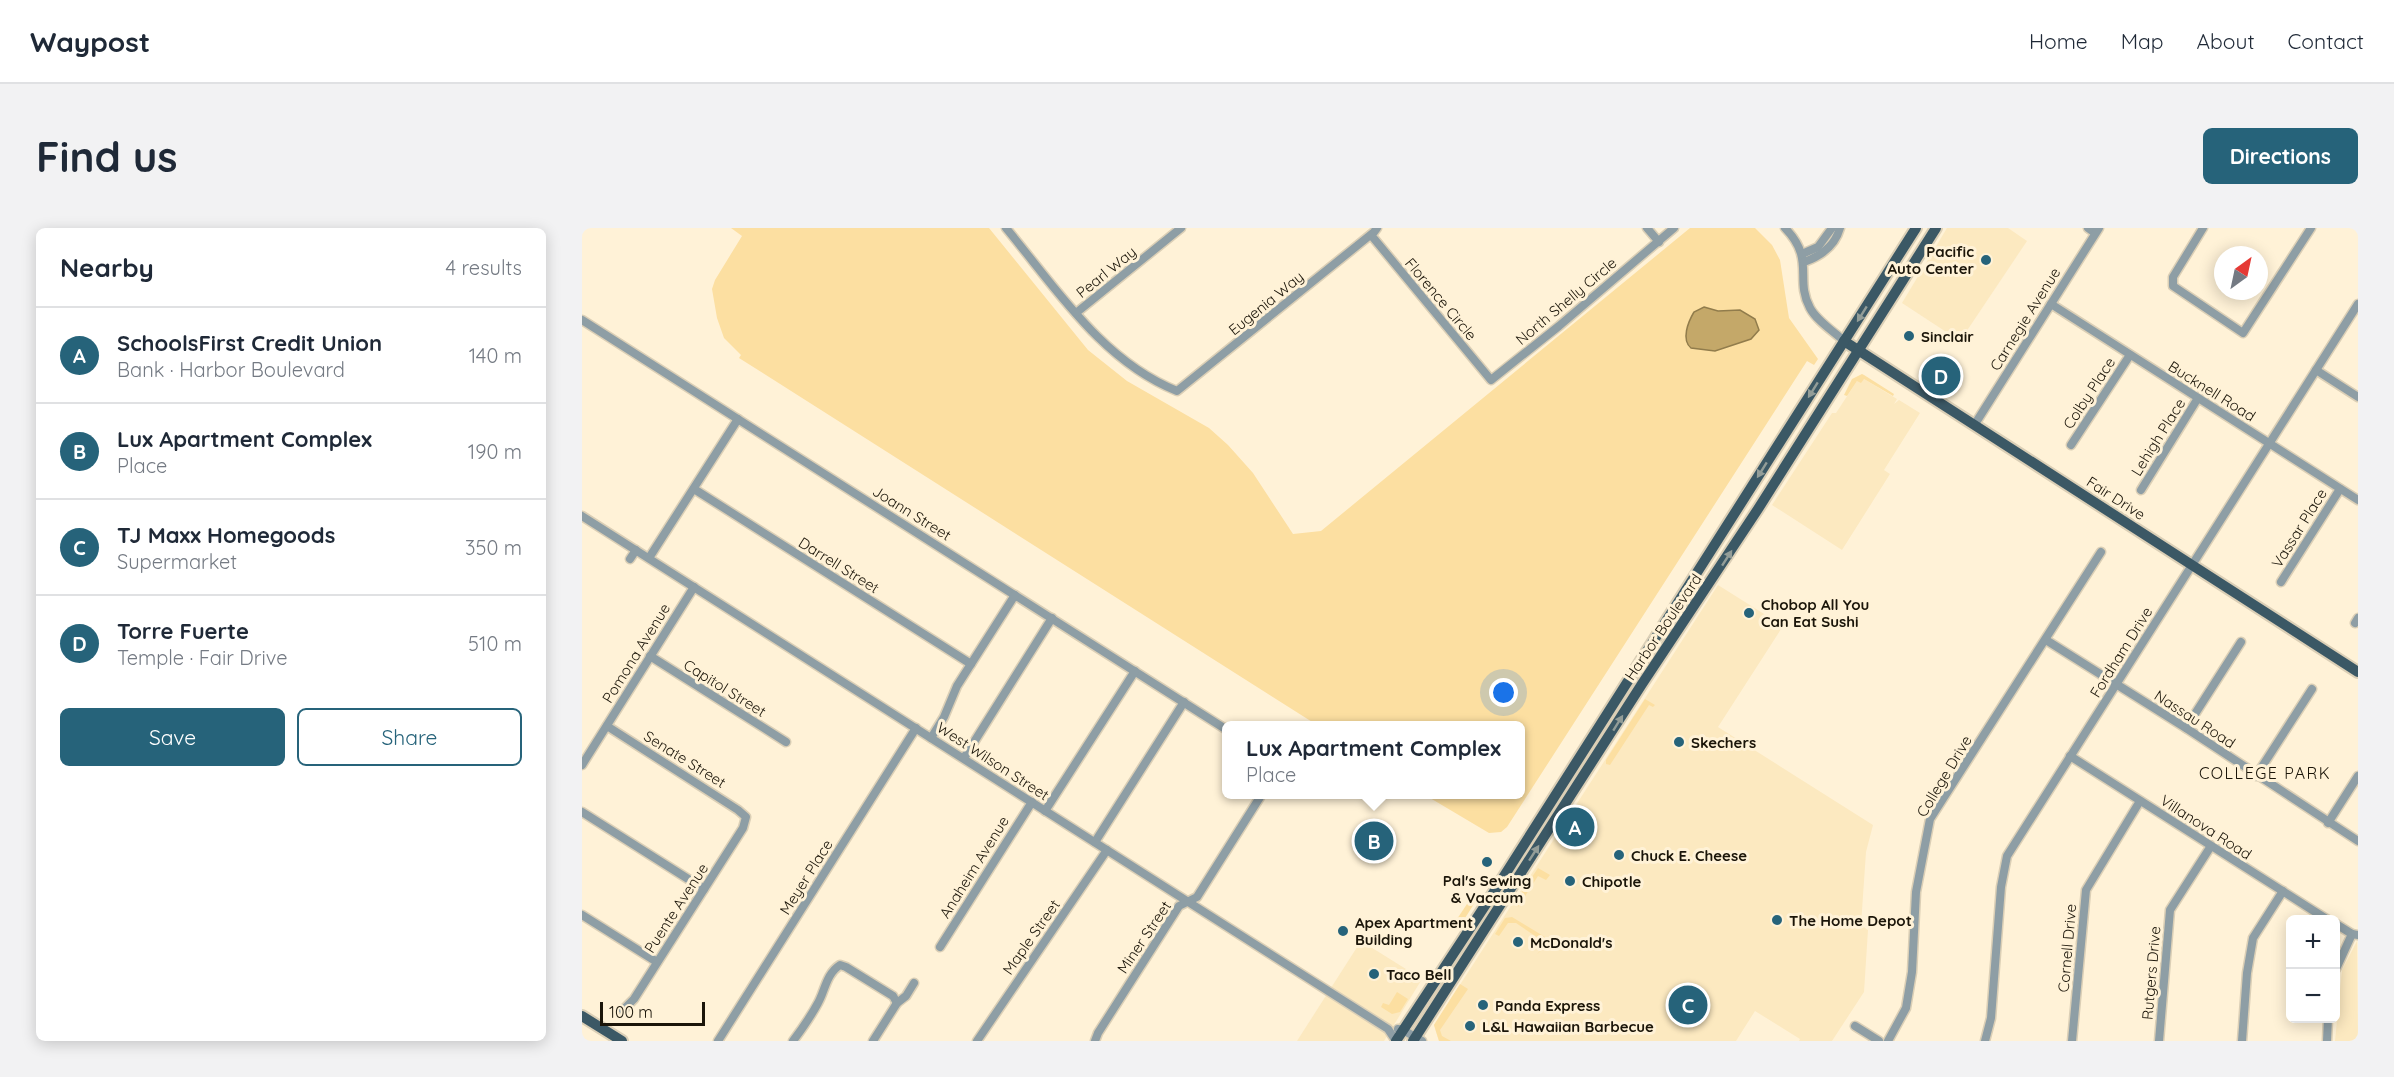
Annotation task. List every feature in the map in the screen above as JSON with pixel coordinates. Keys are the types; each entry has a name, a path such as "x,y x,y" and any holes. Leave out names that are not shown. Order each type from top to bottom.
{"main road":[{"name":"Harbor Boulevard","path":"1396,1041 1496,889 1916,228"},
{"name":"Harbor Boulevard","path":"1417,1040 1642,684 1764,501 1936,228"},
{"name":"Fair Drive","path":"1844,341 2358,672"},
{"path":"582,1016 622,1041"}],"street":[{"path":"1006,228 1076,314"},
{"name":"Pearl Way","path":"1076,314 1181,228"},
{"path":"1647,228 1659,242"},
{"name":"North Shelly Circle","path":"1491,380 1674,228"},
{"path":"1785,228 1796,242 1803,258 1805,293 1810,307 1820,320 1844,341"},
{"path":"1803,258 1840,228"},
{"path":"2203,228 2173,277 2173,286 2243,333 2311,228"},
{"name":"Carnegie Avenue","path":"1975,424 2051,304 2094,230"},
{"name":"Eugenia Way","path":"1076,314 1099,340 1122,359 1177,391 1374,231"},
{"name":"Florence Circle","path":"1374,231 1491,380"},
{"name":"Bucknell Road","path":"2051,304 2358,500"},
{"name":"Fordham Drive","path":"1985,1041 1992,1012 2004,863 2358,304"},
{"name":"Joann Street","path":"582,320 1222,727"},
{"name":"Colby Place","path":"2071,446 2130,355"},
{"path":"2316,370 2358,397"},
{"name":"Lehigh Place","path":"2141,490 2198,399"},
{"path":"649,558 738,419"},
{"name":"Darrell Street","path":"694,489 971,664"},
{"name":"Vassar Place","path":"2281,582 2340,489"},
{"name":"West Wilson Street","path":"582,516 1388,1029 1396,1041"},
{"path":"630,559 636,550"},
{"name":"College Drive","path":"1888,1041 1906,1008 1912,972 1916,892 1930,819 2101,552"},
{"name":"Pomona Avenue","path":"582,765 694,587"},
{"path":"931,738 971,664 1015,595"},
{"path":"964,758 1052,618"},
{"name":"Nassau Road","path":"2046,640 2358,842"},
{"path":"2186,729 2241,642"},
{"name":"Capitol Street","path":"650,656 786,742"},
{"path":"1046,811 1135,671"},
{"path":"2256,776 2312,689"},
{"path":"1095,842 1184,702"},
{"name":"Senate Street","path":"607,726 747,817"},
{"name":"Meyer Place","path":"718,1041 916,728"},
{"name":"Villanova Road","path":"2070,756 2320,915"},
{"path":"2328,823 2358,776"},
{"name":"Miner Street","path":"1095,1041 1179,906 1197,897 1259,799"},
{"name":"Cornell Drive","path":"2072,1041 2086,890 2140,801"},
{"name":"Anaheim Avenue","path":"939,947 1032,802"},
{"path":"582,812 704,888"},
{"name":"Puente Avenue","path":"623,1010 634,999 743,828 747,817"},
{"name":"Rutgers Drive","path":"2159,1041 2170,910 2211,846"},
{"name":"Maple Street","path":"977,1041 1107,850"},
{"path":"2242,1041 2247,973 2253,938 2283,891"},
{"path":"582,915 657,962"},
{"path":"2340,926 2355,934 2340,962"},
{"path":"794,1041 820,1000 822,990 835,968 840,965 846,966 893,996 897,1003"},
{"path":"873,1041 897,1003 906,996 914,983"},
{"path":"2327,1041 2328,1023"},
{"path":"1855,1026 1879,1041"},
{"name":"West Wilson Street","path":"1388,1029 1403,1030 1417,1040"}],"shaded area":[{"path":"731,228 989,228 1088,350 1127,381 1209,428 1228,445 1253,473 1293,534 1321,531 1690,228 1755,228 1772,245 1780,260 1789,318 1818,359 1814,365 1807,361 1507,827 1501,832 1489,833 1432,799 1525,799 1525,721 1311,721 739,358 741,355 724,338 717,318 712,289 715,280 742,236"},
{"path":"1947,228 2008,228 2027,241 1960,341 1902,303"},
{"path":"1704,307 1718,311 1740,310 1755,319 1759,330 1751,339 1715,351 1691,348 1686,340 1688,326 1694,312"},
{"path":"1862,374 1894,394 1893,396 1864,379 1861,383 1857,381 1847,396 1844,395 1852,379"},
{"path":"1864,379 1897,399 1894,404 1899,400 1920,413 1884,470 1890,474 1842,550 1772,505 1832,413 1836,413 1857,381"},
{"path":"1718,585 1783,626 1718,727 1873,825 1866,852 1861,925 1868,930 1864,992 1832,1041 1799,1041 1800,1039 1755,1011 1736,1041 1439,1041 1434,1025"},
{"path":"1645,699 1655,705 1653,707 1649,705 1610,765 1606,764 1606,760"},
{"path":"1538,868 1550,875 1546,880 1538,876 1518,907 1517,899"},
{"path":"1475,892 1479,896 1460,926 1457,926 1455,922"},
{"path":"1512,917 1545,937 1546,945 1544,947 1544,942 1516,923 1508,923 1499,936 1495,934 1505,918"},
{"path":"1361,941 1422,979 1384,1041 1297,1041"},
{"path":"2357,941 2358,1041 2335,1041 2337,1023 2340,1023 2342,970"},
{"path":"1460,984 1468,989 1440,1030 1442,1036 1451,1041 1439,1041 1434,1025"},
{"path":"1397,992 1408,999 1400,1012 1392,1014 1381,1007 1383,1003 1389,1005"}],"place":[{"name":"Pacific Auto Center","path":"1986,260"},
{"name":"Sinclair","path":"1909,336"},
{"name":"Torre Fuerte","path":"1941,376"},
{"name":"Chobop All You Can Eat Sushi","path":"1749,613"},
{"name":"Skechers","path":"1679,742"},
{"name":"SchoolsFirst Credit Union","path":"1575,827"},
{"name":"Lux Apartment Complex","path":"1374,841"},
{"name":"Chuck E. Cheese","path":"1619,855"},
{"name":"Pal's Sewing & Vaccum","path":"1487,862"},
{"name":"Chipotle","path":"1570,881"},
{"name":"The Home Depot","path":"1777,920"},
{"name":"Apex Apartment Building","path":"1343,931"},
{"name":"McDonald's","path":"1518,942"},
{"name":"Taco Bell","path":"1374,974"},
{"name":"Panda Express","path":"1483,1005"},
{"name":"TJ Maxx Homegoods","path":"1688,1005"},
{"name":"L&L Hawaiian Barbecue","path":"1470,1026"}],"district":[{"name":"COLLEGE PARK","path":"2265,773"}]}
